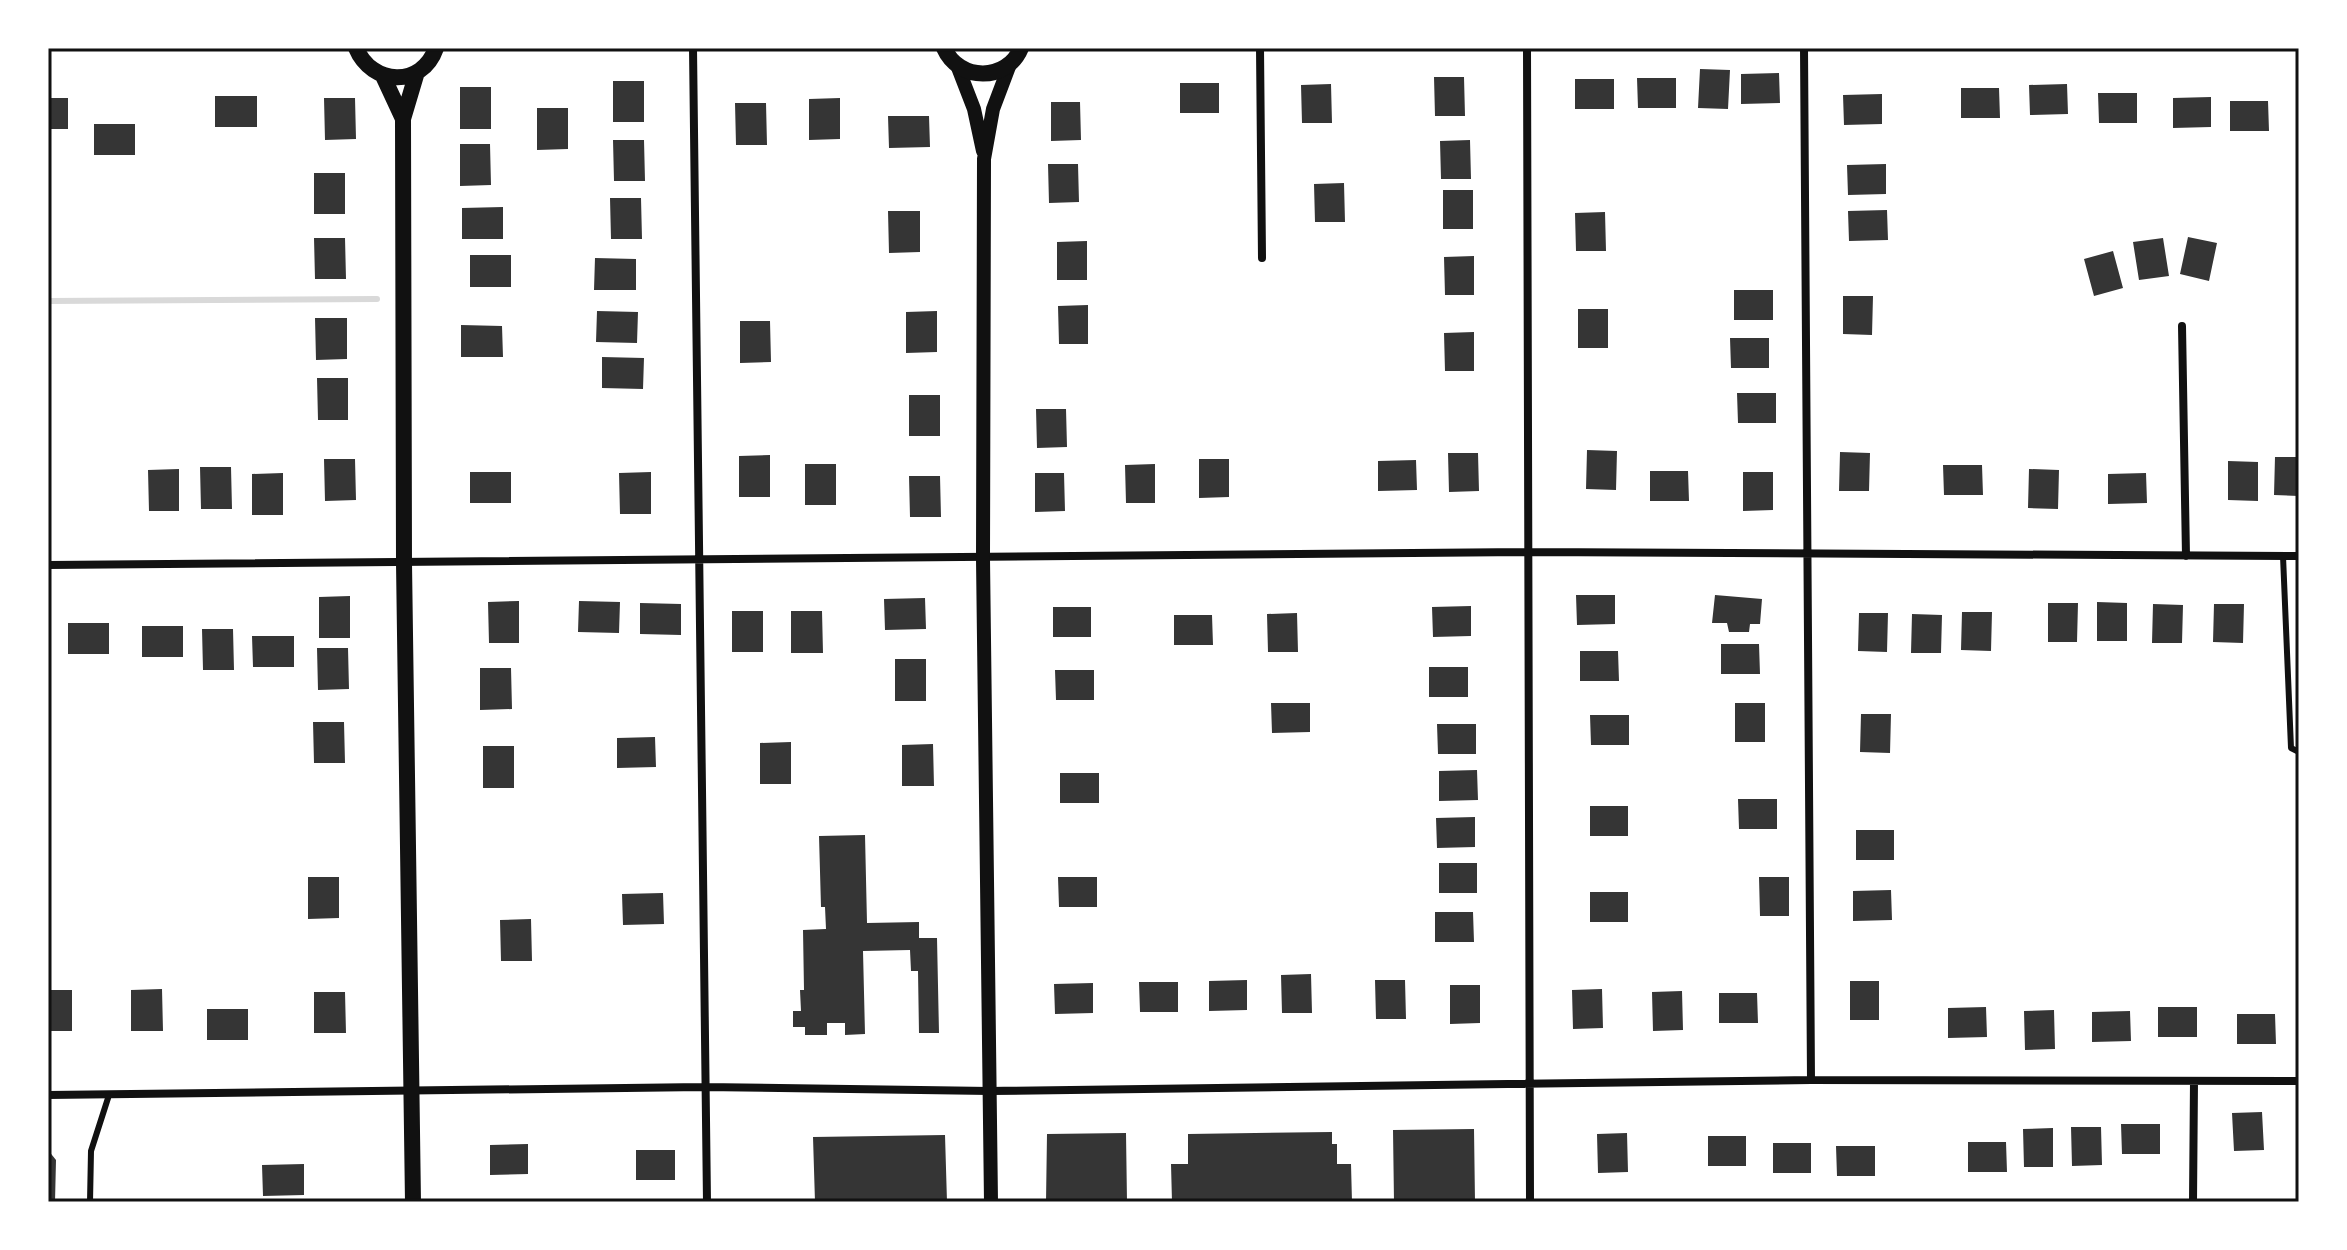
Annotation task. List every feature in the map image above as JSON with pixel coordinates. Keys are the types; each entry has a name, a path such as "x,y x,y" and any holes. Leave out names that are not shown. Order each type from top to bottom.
{"main road":[{"path":"413,1202 404,563 403,119 417,72 435,53 449,48"},
{"path":"354,49 370,69 383,76 397,79 417,72"},
{"path":"946,54 984,74 1021,53"},
{"path":"383,76 403,119"}],"street":[{"path":"693,48 703,1087 707,1202"},
{"path":"1260,48 1262,258"},
{"path":"1527,48 1530,1202"},
{"path":"1804,48 1805,556 1811,1080"},
{"path":"991,1202 983,559 984,159 993,109 1021,53"},
{"path":"946,54 974,109 984,159"},
{"path":"2182,326 2186,556"},
{"path":"48,565 1528,552 1805,556 2299,556"},
{"path":"48,1095 703,1087 990,1091 1811,1080 2299,1081"},
{"path":"2193,1202 2194,1081"}],"lane":[{"path":"2283,556 2291,748 2299,752"},
{"path":"90,1202 91,1151 109,1095"}],"building":[{"path":"1700,69 1730,70 1728,109 1698,108"},
{"path":"1779,73 1780,103 1741,104 1741,74"},
{"path":"1434,77 1464,77 1465,116 1435,116"},
{"path":"1637,78 1676,78 1676,108 1638,108"},
{"path":"1575,79 1614,79 1614,109 1575,109"},
{"path":"613,81 644,81 644,122 613,122"},
{"path":"1180,83 1219,83 1219,113 1180,113"},
{"path":"1331,84 1332,123 1302,123 1301,85"},
{"path":"2067,84 2068,114 2030,115 2029,85"},
{"path":"460,87 491,87 491,129 460,129"},
{"path":"1961,88 1999,88 2000,118 1961,118"},
{"path":"2098,93 2137,93 2137,123 2099,123"},
{"path":"1882,94 1882,124 1844,125 1843,95"},
{"path":"215,96 257,96 257,127 215,127"},
{"path":"2211,97 2211,127 2173,128 2173,98"},
{"path":"48,98 68,98 68,129 48,129"},
{"path":"324,98 355,98 356,139 325,140"},
{"path":"840,98 840,139 809,140 809,99"},
{"path":"2230,101 2268,101 2269,131 2230,131"},
{"path":"1051,102 1080,102 1081,140 1051,141"},
{"path":"735,103 766,103 767,145 736,145"},
{"path":"537,108 568,108 568,149 537,150"},
{"path":"888,116 929,116 930,147 889,148"},
{"path":"94,124 135,124 135,155 94,155"},
{"path":"613,140 644,140 645,181 614,181"},
{"path":"1470,140 1471,179 1441,179 1440,141"},
{"path":"460,144 490,144 491,185 460,186"},
{"path":"1048,164 1078,164 1079,202 1049,203"},
{"path":"1886,164 1886,194 1848,195 1847,165"},
{"path":"314,173 345,173 345,214 314,214"},
{"path":"1344,183 1345,222 1315,222 1314,184"},
{"path":"1443,190 1473,190 1473,229 1443,229"},
{"path":"610,198 641,198 642,239 611,239"},
{"path":"503,207 503,239 462,239 462,208"},
{"path":"1887,210 1888,240 1849,241 1848,211"},
{"path":"888,211 920,211 920,252 889,253"},
{"path":"1605,212 1606,251 1576,251 1575,213"},
{"path":"2188,237 2217,243 2209,281 2180,274"},
{"path":"314,238 345,238 346,279 315,279"},
{"path":"2163,238 2169,276 2139,280 2133,242"},
{"path":"1087,241 1087,280 1057,280 1057,242"},
{"path":"2113,251 2123,288 2094,296 2084,259"},
{"path":"470,255 511,255 511,287 470,287"},
{"path":"1474,256 1474,295 1445,295 1444,257"},
{"path":"595,258 636,259 636,290 594,290"},
{"path":"1734,290 1773,290 1773,320 1734,320"},
{"path":"1843,296 1873,296 1872,335 1843,334"},
{"path":"1088,305 1088,344 1059,344 1058,306"},
{"path":"1578,309 1608,309 1608,348 1578,348"},
{"path":"597,311 638,312 637,343 596,342"},
{"path":"937,311 937,352 906,353 906,312"},
{"path":"315,318 347,318 347,359 316,360"},
{"path":"740,321 770,321 771,362 740,363"},
{"path":"461,325 502,326 503,357 461,357"},
{"path":"1474,332 1474,371 1445,371 1444,333"},
{"path":"1730,338 1769,338 1769,368 1731,368"},
{"path":"602,357 644,358 643,389 602,388"},
{"path":"317,378 348,378 348,420 318,420"},
{"path":"1737,393 1776,393 1776,423 1738,423"},
{"path":"909,395 940,395 940,436 909,436"},
{"path":"1036,409 1066,409 1067,447 1037,448"},
{"path":"1587,450 1617,451 1616,490 1586,489"},
{"path":"1840,452 1870,453 1869,491 1839,491"},
{"path":"1448,453 1478,453 1479,491 1449,492"},
{"path":"770,455 770,497 739,497 739,456"},
{"path":"2275,457 2299,457 2299,496 2274,495"},
{"path":"324,459 355,459 356,500 325,501"},
{"path":"1199,459 1229,459 1229,497 1199,498"},
{"path":"1416,460 1417,490 1378,491 1378,461"},
{"path":"2228,461 2258,462 2258,501 2228,500"},
{"path":"805,464 836,464 836,505 805,505"},
{"path":"1155,464 1155,503 1126,503 1125,465"},
{"path":"1943,465 1982,465 1983,495 1944,495"},
{"path":"200,467 231,467 232,509 201,509"},
{"path":"179,469 179,511 149,511 148,470"},
{"path":"2029,469 2059,470 2058,509 2028,508"},
{"path":"1650,471 1688,471 1689,501 1650,501"},
{"path":"470,472 511,472 511,503 470,503"},
{"path":"651,472 651,514 620,514 619,473"},
{"path":"1743,472 1773,472 1773,510 1743,511"},
{"path":"283,473 283,515 252,515 252,474"},
{"path":"1035,473 1064,473 1065,511 1035,512"},
{"path":"2146,473 2147,503 2108,504 2108,474"},
{"path":"909,476 940,476 941,517 910,517"},
{"path":"1576,595 1615,595 1615,624 1577,625"},
{"path":"1715,595 1762,599 1760,624 1750,624 1749,632 1729,632 1727,623 1712,623"},
{"path":"350,596 350,638 319,638 319,597"},
{"path":"925,598 926,629 885,630 884,599"},
{"path":"519,601 519,643 489,643 488,602"},
{"path":"579,601 620,602 619,633 578,632"},
{"path":"2097,602 2127,603 2127,641 2097,641"},
{"path":"640,603 681,604 681,635 640,634"},
{"path":"2048,603 2078,603 2077,642 2048,642"},
{"path":"2153,604 2183,605 2182,643 2152,643"},
{"path":"2214,604 2244,604 2243,643 2213,642"},
{"path":"1471,606 1471,636 1433,637 1432,607"},
{"path":"1053,607 1091,607 1091,637 1053,637"},
{"path":"732,611 763,611 763,652 732,652"},
{"path":"791,611 822,611 823,653 791,653"},
{"path":"1962,612 1992,612 1991,651 1961,650"},
{"path":"1297,613 1298,652 1268,652 1267,614"},
{"path":"1859,613 1888,613 1887,652 1858,651"},
{"path":"1912,614 1942,615 1941,653 1911,653"},
{"path":"1174,615 1212,615 1213,645 1174,645"},
{"path":"68,623 109,623 109,654 68,654"},
{"path":"142,626 183,626 183,657 142,657"},
{"path":"202,629 233,629 234,670 203,670"},
{"path":"252,636 294,636 294,667 253,667"},
{"path":"1721,644 1759,644 1760,674 1721,674"},
{"path":"317,648 348,648 349,689 318,690"},
{"path":"1580,651 1618,651 1619,681 1580,681"},
{"path":"895,659 926,659 926,701 895,701"},
{"path":"1429,667 1468,667 1468,697 1429,697"},
{"path":"480,668 511,668 512,709 480,710"},
{"path":"1055,670 1094,670 1094,700 1056,700"},
{"path":"1271,703 1310,703 1310,732 1272,733"},
{"path":"1735,703 1765,703 1765,742 1735,742"},
{"path":"1861,714 1891,714 1890,753 1860,752"},
{"path":"1590,715 1629,715 1629,745 1591,745"},
{"path":"313,722 344,722 345,763 314,763"},
{"path":"1437,724 1476,724 1476,754 1438,754"},
{"path":"655,737 656,767 617,768 617,738"},
{"path":"791,742 791,784 760,784 760,743"},
{"path":"933,744 934,786 902,786 902,745"},
{"path":"483,746 514,746 514,788 483,788"},
{"path":"1477,770 1478,800 1439,801 1439,771"},
{"path":"1060,773 1099,773 1099,803 1060,803"},
{"path":"1738,799 1777,799 1777,829 1739,829"},
{"path":"1590,806 1628,806 1628,836 1590,836"},
{"path":"1475,817 1475,847 1437,848 1436,818"},
{"path":"1856,830 1894,830 1894,860 1856,860"},
{"path":"865,835 867,923 919,922 919,938 937,938 939,1033 919,1033 918,971 911,971 910,950 863,951 865,1034 845,1035 845,1023 827,1023 827,1035 805,1035 805,1027 793,1027 793,1011 801,1011 800,990 804,990 803,930 826,929 825,907 821,907 819,836"},
{"path":"1439,863 1477,863 1477,893 1439,893"},
{"path":"308,877 339,877 339,918 308,919"},
{"path":"1058,877 1097,877 1097,907 1059,907"},
{"path":"1759,877 1789,877 1789,916 1760,916"},
{"path":"1891,890 1892,920 1853,921 1853,891"},
{"path":"1590,892 1628,892 1628,922 1590,922"},
{"path":"663,893 664,924 623,925 622,894"},
{"path":"1435,912 1473,912 1474,942 1435,942"},
{"path":"531,919 532,961 501,961 500,920"},
{"path":"1311,974 1312,1013 1282,1013 1281,975"},
{"path":"1247,980 1247,1010 1209,1011 1209,981"},
{"path":"1375,980 1405,980 1406,1019 1376,1019"},
{"path":"1850,981 1879,981 1879,1020 1850,1020"},
{"path":"1139,982 1178,982 1178,1012 1140,1012"},
{"path":"1093,983 1093,1013 1055,1014 1054,984"},
{"path":"1450,985 1480,985 1480,1023 1450,1024"},
{"path":"162,989 163,1031 131,1031 131,990"},
{"path":"1602,989 1603,1028 1573,1029 1572,990"},
{"path":"48,990 72,990 72,1031 48,1031"},
{"path":"1682,991 1683,1030 1653,1031 1652,992"},
{"path":"314,992 345,992 346,1033 314,1033"},
{"path":"1719,993 1757,993 1758,1023 1719,1023"},
{"path":"1986,1007 1987,1037 1948,1038 1948,1008"},
{"path":"2158,1007 2197,1007 2197,1037 2158,1037"},
{"path":"207,1009 248,1009 248,1040 207,1040"},
{"path":"2054,1010 2055,1049 2025,1050 2024,1011"},
{"path":"2130,1011 2131,1041 2092,1042 2092,1012"},
{"path":"2237,1014 2275,1014 2276,1044 2237,1044"},
{"path":"2262,1112 2264,1150 2234,1151 2232,1113"},
{"path":"2121,1124 2160,1124 2160,1154 2122,1154"},
{"path":"2071,1127 2101,1127 2102,1165 2072,1166"},
{"path":"2053,1128 2053,1167 2024,1167 2023,1129"},
{"path":"1474,1129 1475,1202 1394,1202 1393,1130"},
{"path":"1332,1132 1332,1144 1337,1144 1337,1164 1351,1164 1352,1202 1172,1202 1171,1164 1188,1164 1188,1134"},
{"path":"1126,1133 1127,1202 1046,1202 1047,1134"},
{"path":"1627,1133 1628,1172 1598,1173 1597,1134"},
{"path":"945,1135 947,1202 815,1202 813,1137"},
{"path":"1708,1136 1746,1136 1746,1166 1708,1166"},
{"path":"1968,1142 2006,1142 2007,1172 1968,1172"},
{"path":"1773,1143 1811,1143 1811,1173 1773,1173"},
{"path":"528,1144 528,1174 490,1175 490,1145"},
{"path":"1836,1146 1875,1146 1875,1176 1837,1176"},
{"path":"48,1150 56,1160 55,1202 48,1202"},
{"path":"636,1150 675,1150 675,1180 636,1180"},
{"path":"304,1164 304,1195 263,1196 262,1165"}],"waterway":[{"path":"48,301 377,299"}]}
